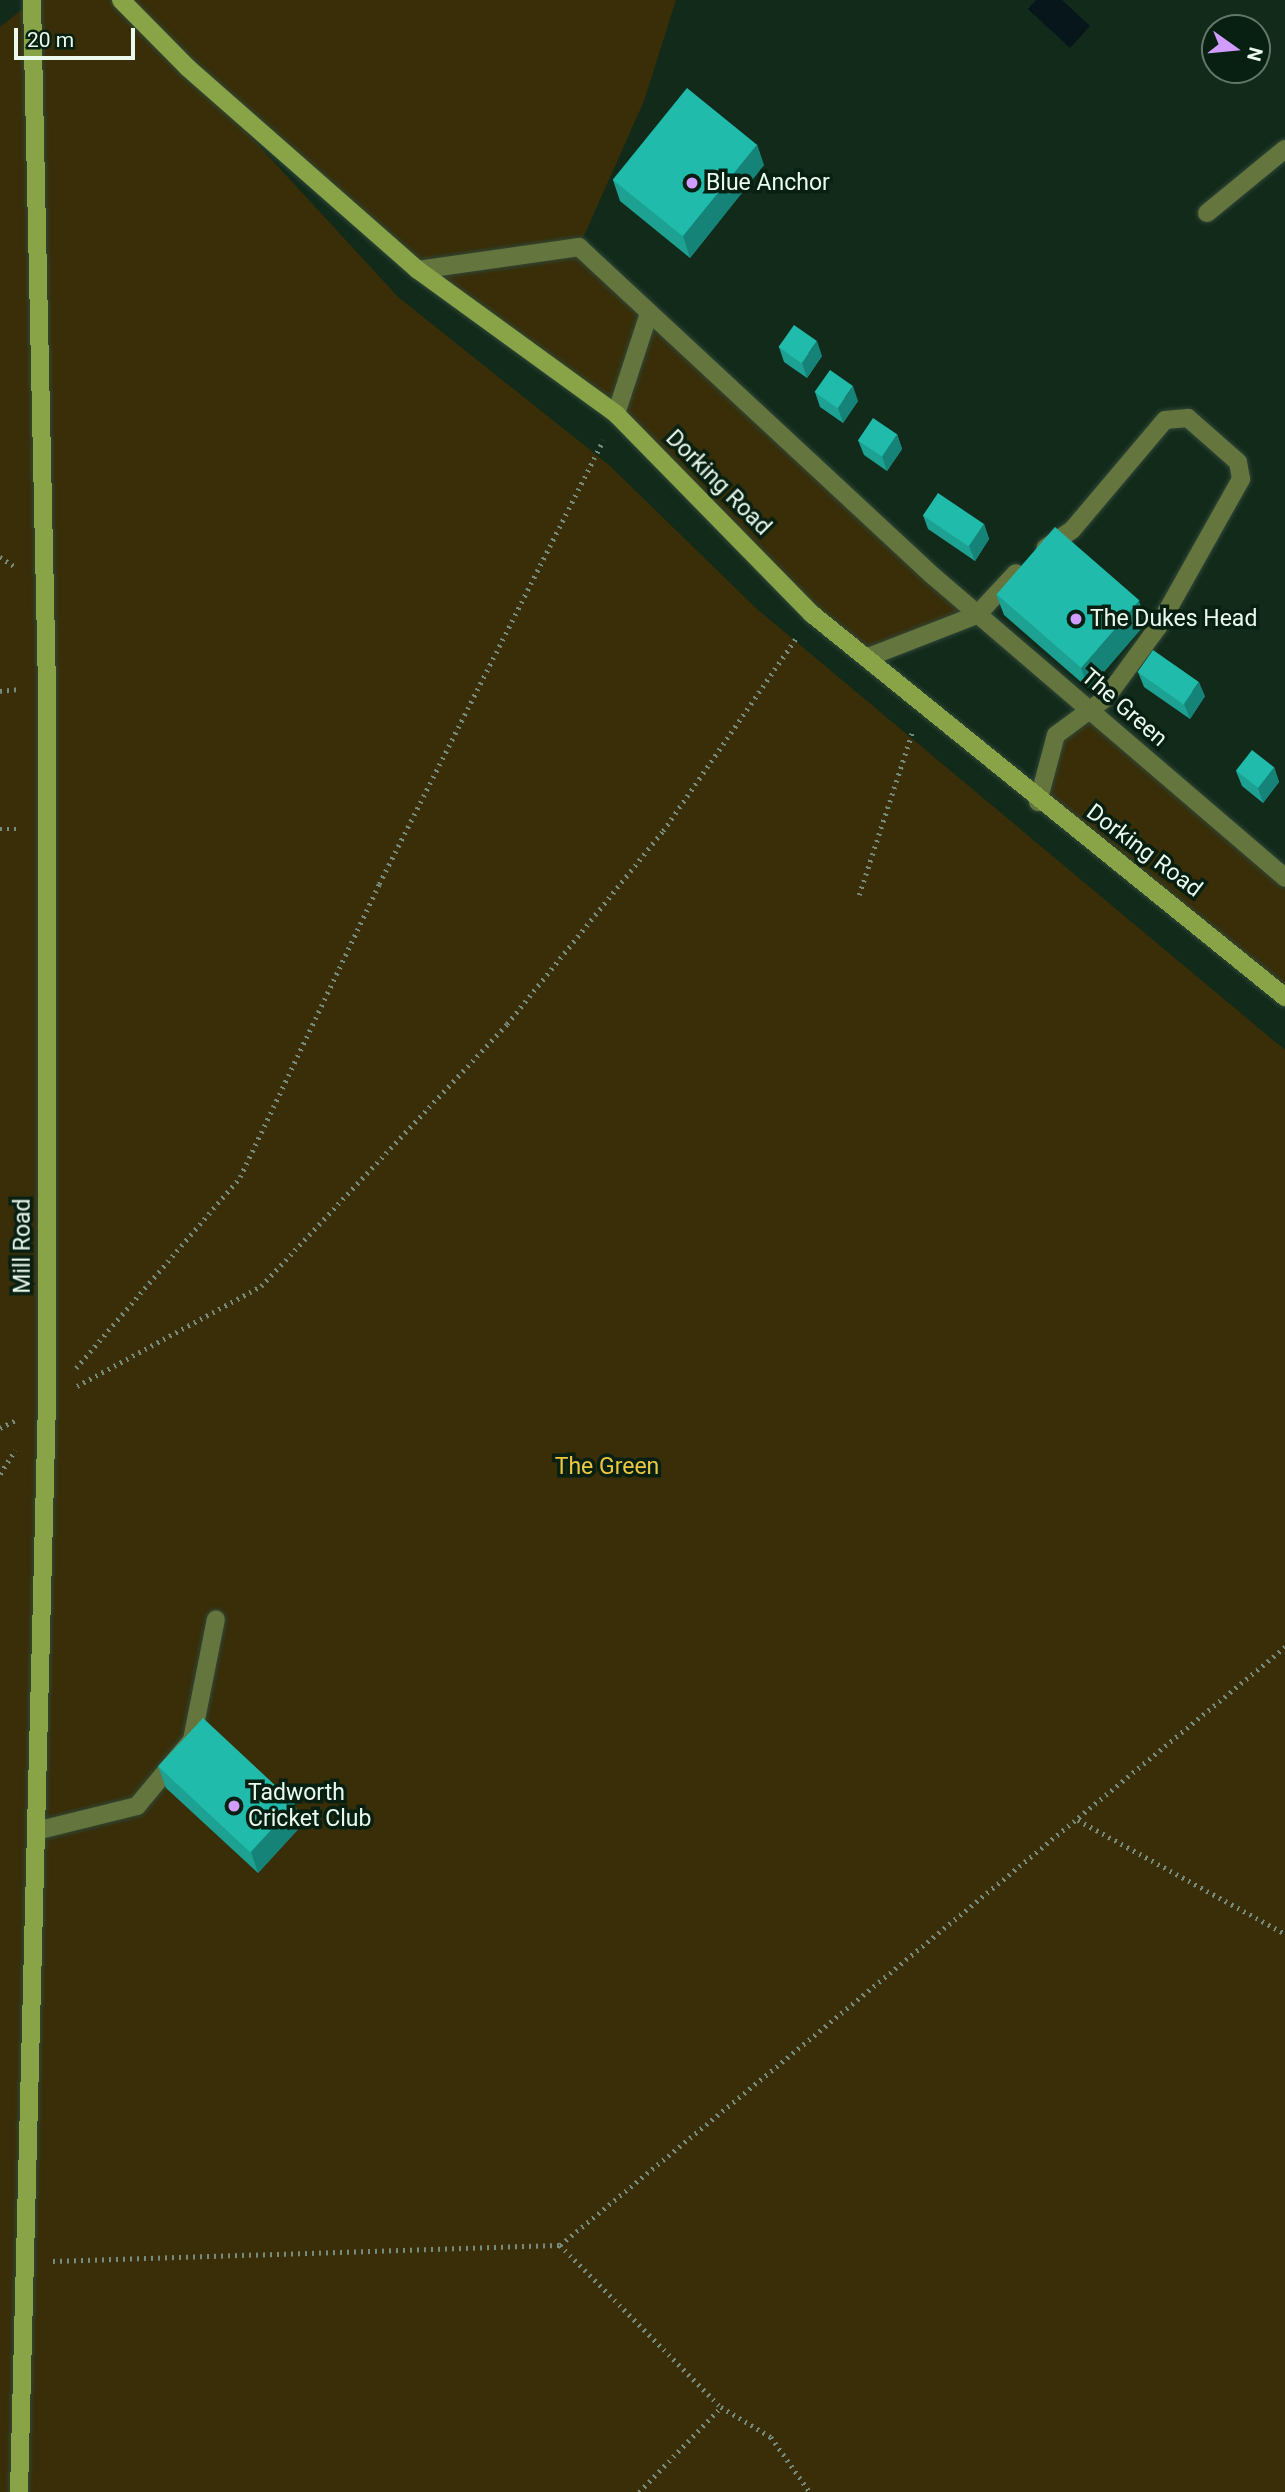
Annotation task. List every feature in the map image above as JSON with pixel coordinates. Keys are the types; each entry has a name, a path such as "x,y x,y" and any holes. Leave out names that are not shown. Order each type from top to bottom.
{"main road":[{"name":"Mill Road","path":"19,2492 30,2261 47,1402 47,700 32,0"},
{"name":"Dorking Road","path":"121,0 188,68 418,270 616,414 812,614 1038,802 1285,997"}],"lane":[{"path":"1207,213 1285,149"},
{"name":"The Green","path":"418,270 579,247 932,575 1285,878"},
{"path":"616,414 649,313"},
{"path":"866,658 977,615 1033,555 1072,530 1165,419 1195,422 1238,462 1241,479 1158,627 1106,698 1056,735 1038,802"},
{"path":"40,1830 136,1806 192,1740 216,1619"}],"path":[{"path":"0,1474 47,1402 240,1177 379,884 616,414"},
{"path":"47,1402 261,1286 515,1013 663,831 812,614"},
{"path":"859,895 924,707"},
{"path":"30,2261 560,2245 1285,1647"},
{"path":"1078,1820 1285,1934"},
{"path":"560,2245 721,2407 771,2437 810,2492"},
{"path":"639,2492 721,2407"}],"green space":[{"path":"34,0 676,0 644,101 579,247 977,615 866,658 616,414 418,270 194,75 398,297 609,465 758,610 1285,1050 1285,2492 0,2492 0,27"},
{"path":"1089,710 1285,878 1285,996 1038,802 1050,748"}],"shaded area":[{"path":"1036,0 1062,0 1090,26 1070,48 1028,9"}],"building":[{"name":"Blue Anchor","path":"687,88 757,145 683,236 613,180"},
{"path":"794,325 817,341 801,363 779,347"},
{"path":"830,370 853,386 837,408 815,392"},
{"path":"873,418 897,434 882,457 858,440"},
{"path":"938,493 984,524 968,546 923,515"},
{"name":"The Dukes Head","path":"1055,527 1140,600 1081,668 997,594"},
{"path":"1153,650 1199,682 1183,704 1138,672"},
{"path":"1252,750 1274,767 1258,788 1236,770"},
{"name":"Tadworth Cricket Club","path":"203,1718 295,1804 250,1852 158,1766"}],"place":[{"name":"Blue Anchor","path":"692,183"},
{"name":"The Dukes Head","path":"1076,619"},
{"name":"Tadworth Cricket Club","path":"234,1806"}]}
